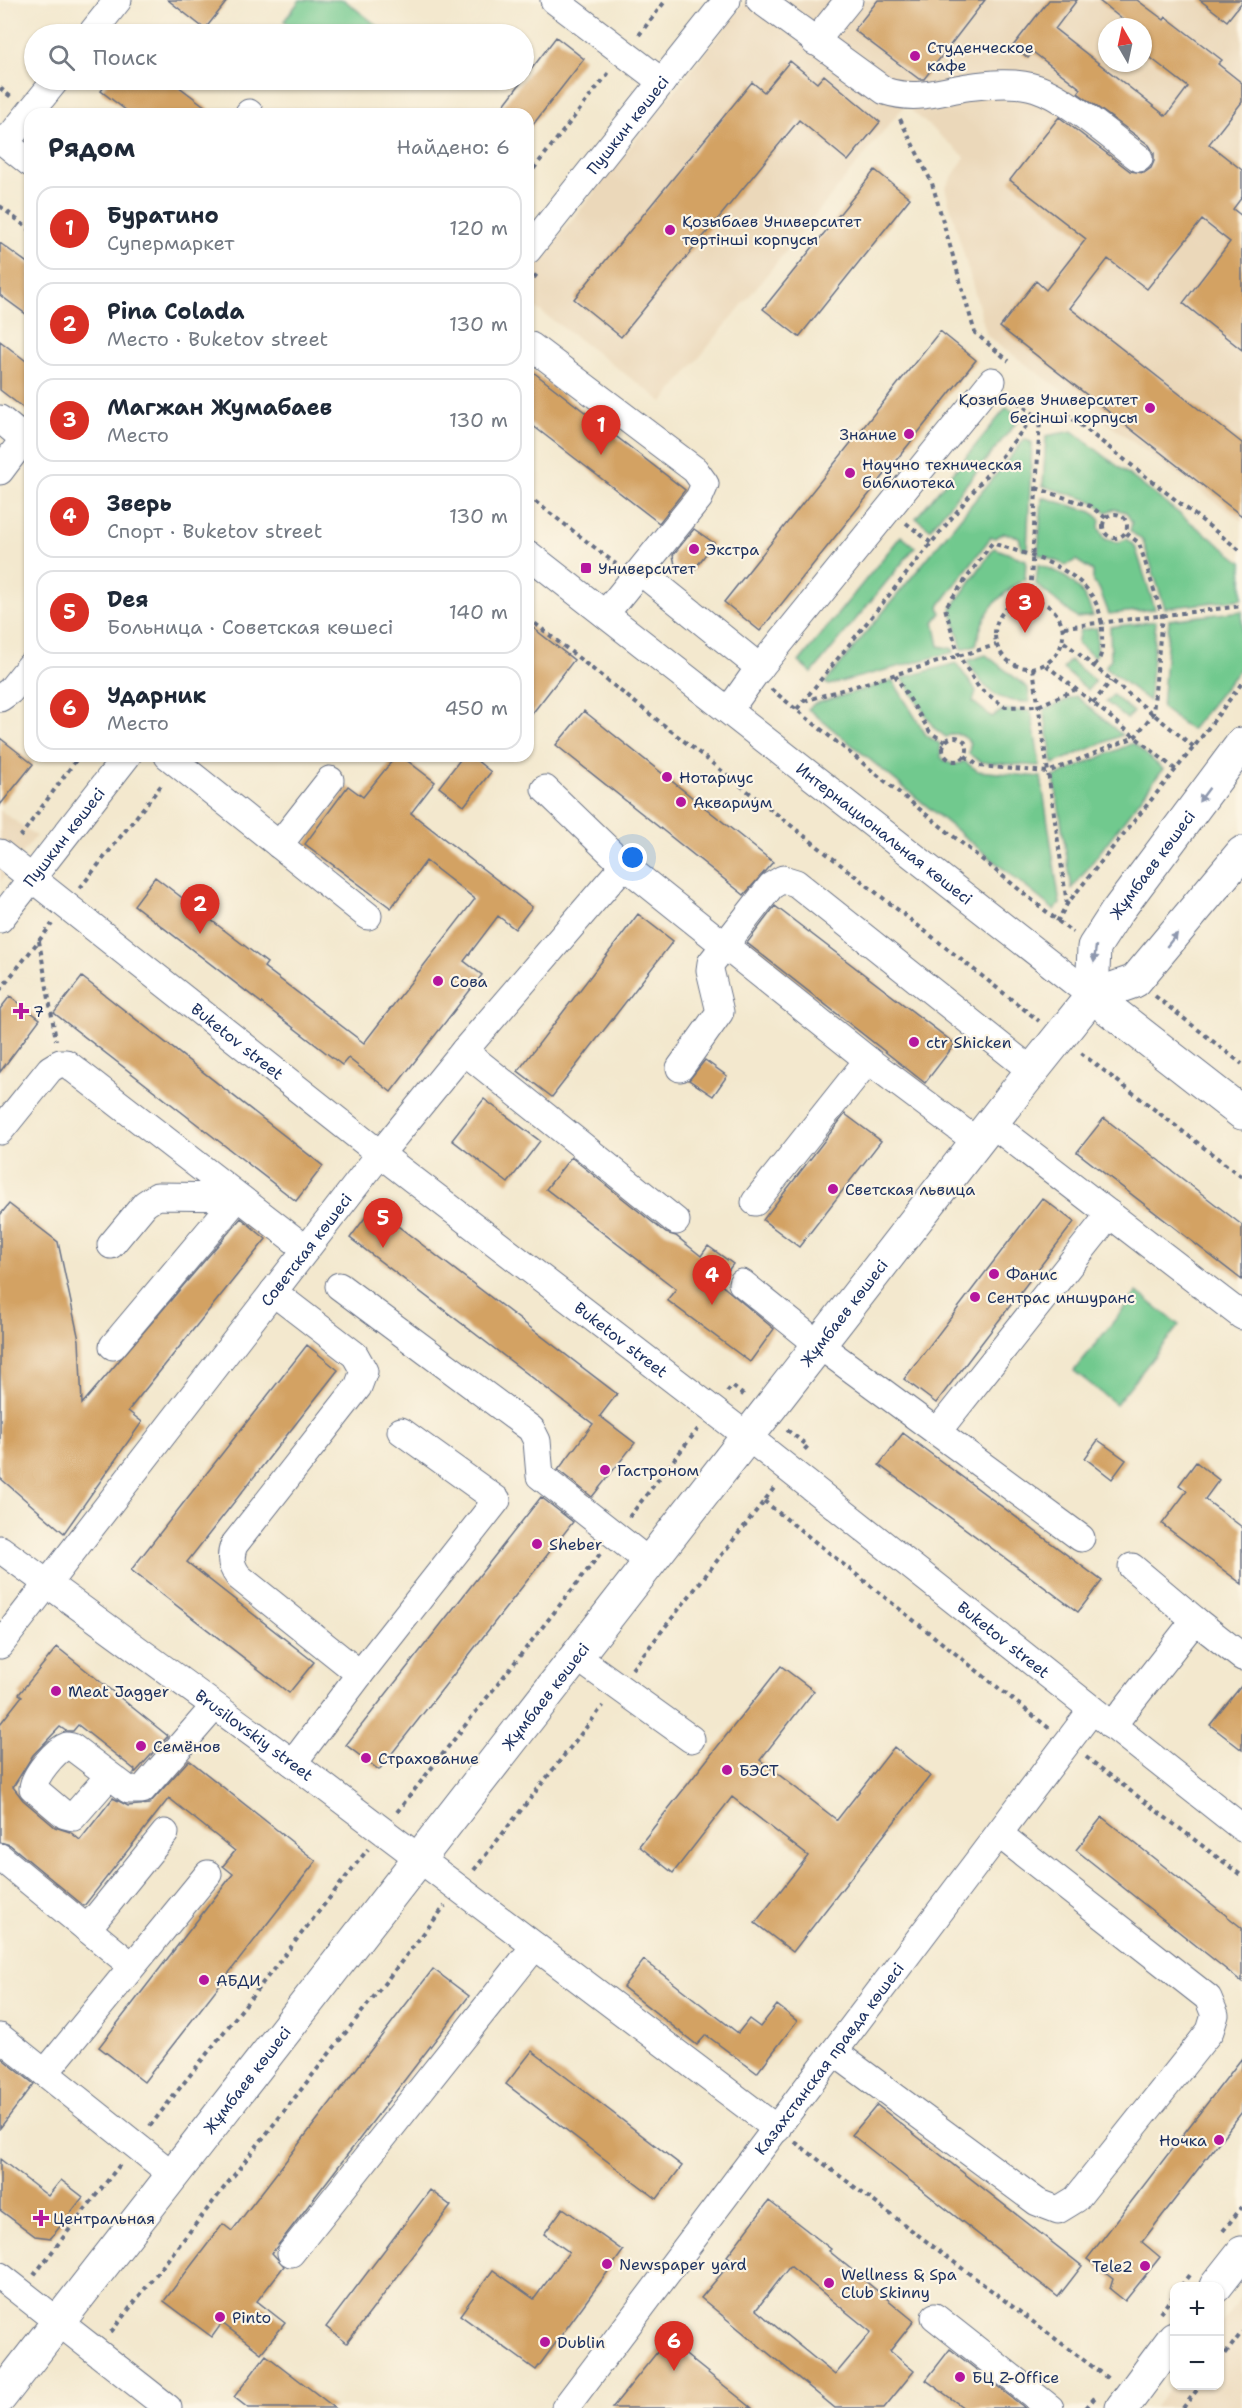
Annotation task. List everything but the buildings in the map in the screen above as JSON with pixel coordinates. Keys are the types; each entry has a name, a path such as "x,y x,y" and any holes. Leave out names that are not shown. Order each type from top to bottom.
{"main road":[{"name":"Жұмбаев көшесі","path":"0,2397 60,2323 984,1132 1061,1038 1092,996 1094,947 1116,913 1241,748"},
{"path":"1092,996 1135,981 1242,853"},
{"name":"Интернациональная көшесі","path":"1092,996 1242,1113"},
{"path":"1219,2282 1242,2253"},
{"path":"1126,2402 1170,2343"}],"street":[{"path":"99,24 118,0"},
{"path":"554,0 662,82"},
{"name":"Пушкин көшесі","path":"534,242 727,0"},
{"path":"760,0 885,91 907,97 921,97 985,85 1034,87 1056,98 1139,158"},
{"path":"815,42 849,0"},
{"path":"32,108 47,90"},
{"path":"24,117 3,141 24,158"},
{"path":"534,348 701,476 704,492 605,614"},
{"path":"729,710 757,672 992,381"},
{"path":"0,419 24,435"},
{"path":"0,471 24,443"},
{"name":"Интернациональная көшесі","path":"534,559 1092,996"},
{"path":"641,572 757,672"},
{"path":"0,698 10,691 24,674"},
{"name":"Пушкин көшесі","path":"0,919 122,762"},
{"path":"175,762 368,916"},
{"path":"279,845 330,780"},
{"path":"544,789 624,865 868,1060 1110,1214 1242,1316"},
{"name":"Buketov street","path":"3,855 380,1154 748,1437 788,1471 1242,1828"},
{"name":"Советская көшесі","path":"0,1645 380,1154 464,1051 624,865"},
{"path":"680,1068 720,1012 710,967 771,886 783,879 790,880 1032,1071"},
{"path":"464,1051 676,1221"},
{"path":"755,1202 868,1060"},
{"path":"0,1131 50,1069 60,1063 70,1066 306,1249"},
{"path":"111,1245 145,1204 157,1196 238,1197"},
{"path":"113,1346 238,1197"},
{"path":"937,1432 1110,1214"},
{"path":"742,1283 819,1345 1081,1538"},
{"path":"339,1286 531,1429 537,1441 540,1476 650,1563"},
{"path":"273,1292 355,1355 364,1371 358,1388 234,1545 231,1563 240,1577 360,1674"},
{"path":"293,1763 497,1500 401,1431"},
{"name":"Brusilovskiy street","path":"0,1549 293,1763 777,2128"},
{"path":"1132,1567 1242,1657"},
{"name":"Казахстанская правда көшесі","path":"566,2408 1068,1743 1102,1718 1195,1620"},
{"path":"577,1657 691,1739"},
{"path":"110,1776 133,1792 142,1791 214,1707"},
{"path":"87,1929 165,1833"},
{"path":"834,2052 1037,2202 1059,2210 1076,2199 1210,2031 1215,2015 1208,1998 999,1834"},
{"path":"0,1857 131,1965"},
{"path":"45,2073 131,1965 208,1874"},
{"path":"291,2253 536,1946"},
{"path":"0,2037 174,2176"},
{"path":"0,2276 168,2408"},
{"path":"935,2317 1050,2408"}],"path":[{"path":"534,168 666,0"},
{"path":"885,91 932,183 975,333"},
{"path":"0,206 24,225"},
{"path":"992,381 1040,419 1069,416 1242,552"},
{"path":"797,709 1035,415"},
{"path":"1030,599 1040,419"},
{"path":"1036,488 1090,506 1106,518"},
{"path":"534,500 572,528"},
{"path":"889,509 931,543"},
{"path":"1114,513 1123,516 1127,524 1125,532 1116,538 1107,535 1103,527 1106,518 1114,513"},
{"path":"965,756 979,766 1048,772 1135,737 1153,714 1162,615 1139,543 1125,532"},
{"path":"1076,689 1038,706 1005,707 979,688 959,656 945,608 992,543 1065,569 1093,594 1102,622 1102,656 1094,666"},
{"path":"1030,599 1039,600 1059,615 1064,627 1063,642 1046,664 1033,669 1017,667 996,645 994,632 997,620 1009,606 1030,599"},
{"path":"1064,627 1242,606"},
{"path":"534,623 1061,1038 1242,1177"},
{"path":"1063,642 1194,747"},
{"path":"803,701 996,645"},
{"path":"1046,664 1176,770"},
{"path":"1033,669 1067,904"},
{"path":"757,672 797,709 1057,922 1067,904 1176,770 1242,683"},
{"path":"895,675 930,732 945,742"},
{"path":"1093,703 1111,681"},
{"path":"954,737 963,740 967,748 965,756 956,761 947,758 943,750 945,742 954,737"},
{"path":"3,855 74,762"},
{"path":"0,990 67,905 172,762"},
{"path":"39,941 60,1063"},
{"path":"96,2351 788,1471"},
{"path":"764,1501 1068,1743 1242,1876"},
{"path":"777,2128 1126,2402"},
{"path":"1224,2356 1242,2332"},
{"path":"1183,2408 1196,2390"}],"shaded area":[{"path":"747,0 1242,0 1242,521 987,336 945,188 965,157 905,105 663,402 534,306 534,268"},
{"path":"0,810 36,836 0,882"},
{"path":"1242,2296 1242,2408 1154,2408 1170,2387 1170,2390 1224,2390 1224,2320"}],"green space":[{"path":"300,0 344,0 375,24 288,24 284,21"},
{"path":"1007,407 1020,418 930,529 916,518"},
{"path":"1072,431 1242,562 1242,599 1165,608 1143,541 1130,531 1132,523 1126,512 1114,509 1107,512 1092,501 1043,486 1046,436"},
{"path":"1025,439 1032,443 1027,550 1022,548 1019,537 1004,533 995,538 991,537 939,606 941,613 934,622 939,646 953,649 954,652 829,685 825,683"},
{"path":"1042,497 1092,512 1100,519 1099,528 1105,539 1118,543 1126,539 1135,546 1155,609 1109,614 1099,588 1093,583 1093,571 1076,560 1066,565 1038,554"},
{"path":"901,536 915,547 812,673 799,662"},
{"path":"994,548 1026,560 1025,579 992,606 982,623 976,645 962,649 951,609"},
{"path":"1038,564 1073,582 1084,596 1093,616 1077,618 1036,584"},
{"path":"1242,611 1242,666 1191,730 1162,708 1169,620"},
{"path":"1156,621 1149,701 1105,667 1111,659 1110,627"},
{"path":"1097,628 1097,653 1094,657 1077,643 1080,630"},
{"path":"986,655 1028,688 1030,702 1007,700 986,687 967,661"},
{"path":"1070,660 1095,681 1088,690 1063,669"},
{"path":"956,663 976,691 973,702 992,717 1003,710 1031,711 1040,766 981,762 969,754 970,743 965,737 956,734 946,737 934,728 902,678"},
{"path":"893,681 926,735 940,744 941,757 946,762 958,764 964,761 978,771 1041,777 1060,904 1054,910 808,709 814,704"},
{"path":"1113,695 1133,712 1127,719 1106,702"},
{"path":"1076,696 1122,735 1053,764 1044,710"},
{"path":"1133,743 1163,769 1072,889 1054,777"},
{"path":"1137,1292 1179,1325 1116,1404 1074,1371"}],"place":[{"name":"Студенческое кафе","path":"915,56"},
{"name":"Қозыбаев Университет төртінші корпусы","path":"670,230"},
{"name":"Қозыбаев Университет бесінші корпусы","path":"1150,408"},
{"name":"Знание","path":"909,434"},
{"name":"Буратино","path":"601,455"},
{"name":"Научно техническая библиотека","path":"850,473"},
{"name":"Экстра","path":"694,549"},
{"name":"Университет","path":"586,568"},
{"name":"Магжан Жумабаев","path":"1025,633"},
{"name":"Нотариус","path":"667,777"},
{"name":"Аквариум","path":"681,802"},
{"name":"Pina Colada","path":"200,934"},
{"name":"Сова","path":"438,981"},
{"name":"7","path":"21,1011"},
{"name":"ctr Shicken","path":"914,1042"},
{"name":"Светская львица","path":"833,1189"},
{"name":"Deя","path":"383,1248"},
{"name":"Фанис","path":"994,1274"},
{"name":"Сентрас иншуранс","path":"975,1297"},
{"name":"Зверь","path":"712,1305"},
{"name":"Гастроном","path":"605,1470"},
{"name":"Sheber","path":"537,1544"},
{"name":"Meat Jagger","path":"56,1691"},
{"name":"Семёнов","path":"141,1746"},
{"name":"Страхование","path":"366,1758"},
{"name":"БЭСТ","path":"727,1770"},
{"name":"АБДИ","path":"204,1980"},
{"name":"Ночка","path":"1219,2140"},
{"name":"Центральная","path":"41,2218"},
{"name":"Newspaper yard","path":"607,2264"},
{"name":"Tele2","path":"1145,2266"},
{"name":"Wellness & Spa Club Skinny","path":"829,2283"},
{"name":"Pinto","path":"220,2317"},
{"name":"Dublin","path":"545,2342"},
{"name":"Ударник","path":"674,2371"},
{"name":"БЦ Z-Office","path":"960,2377"}]}
